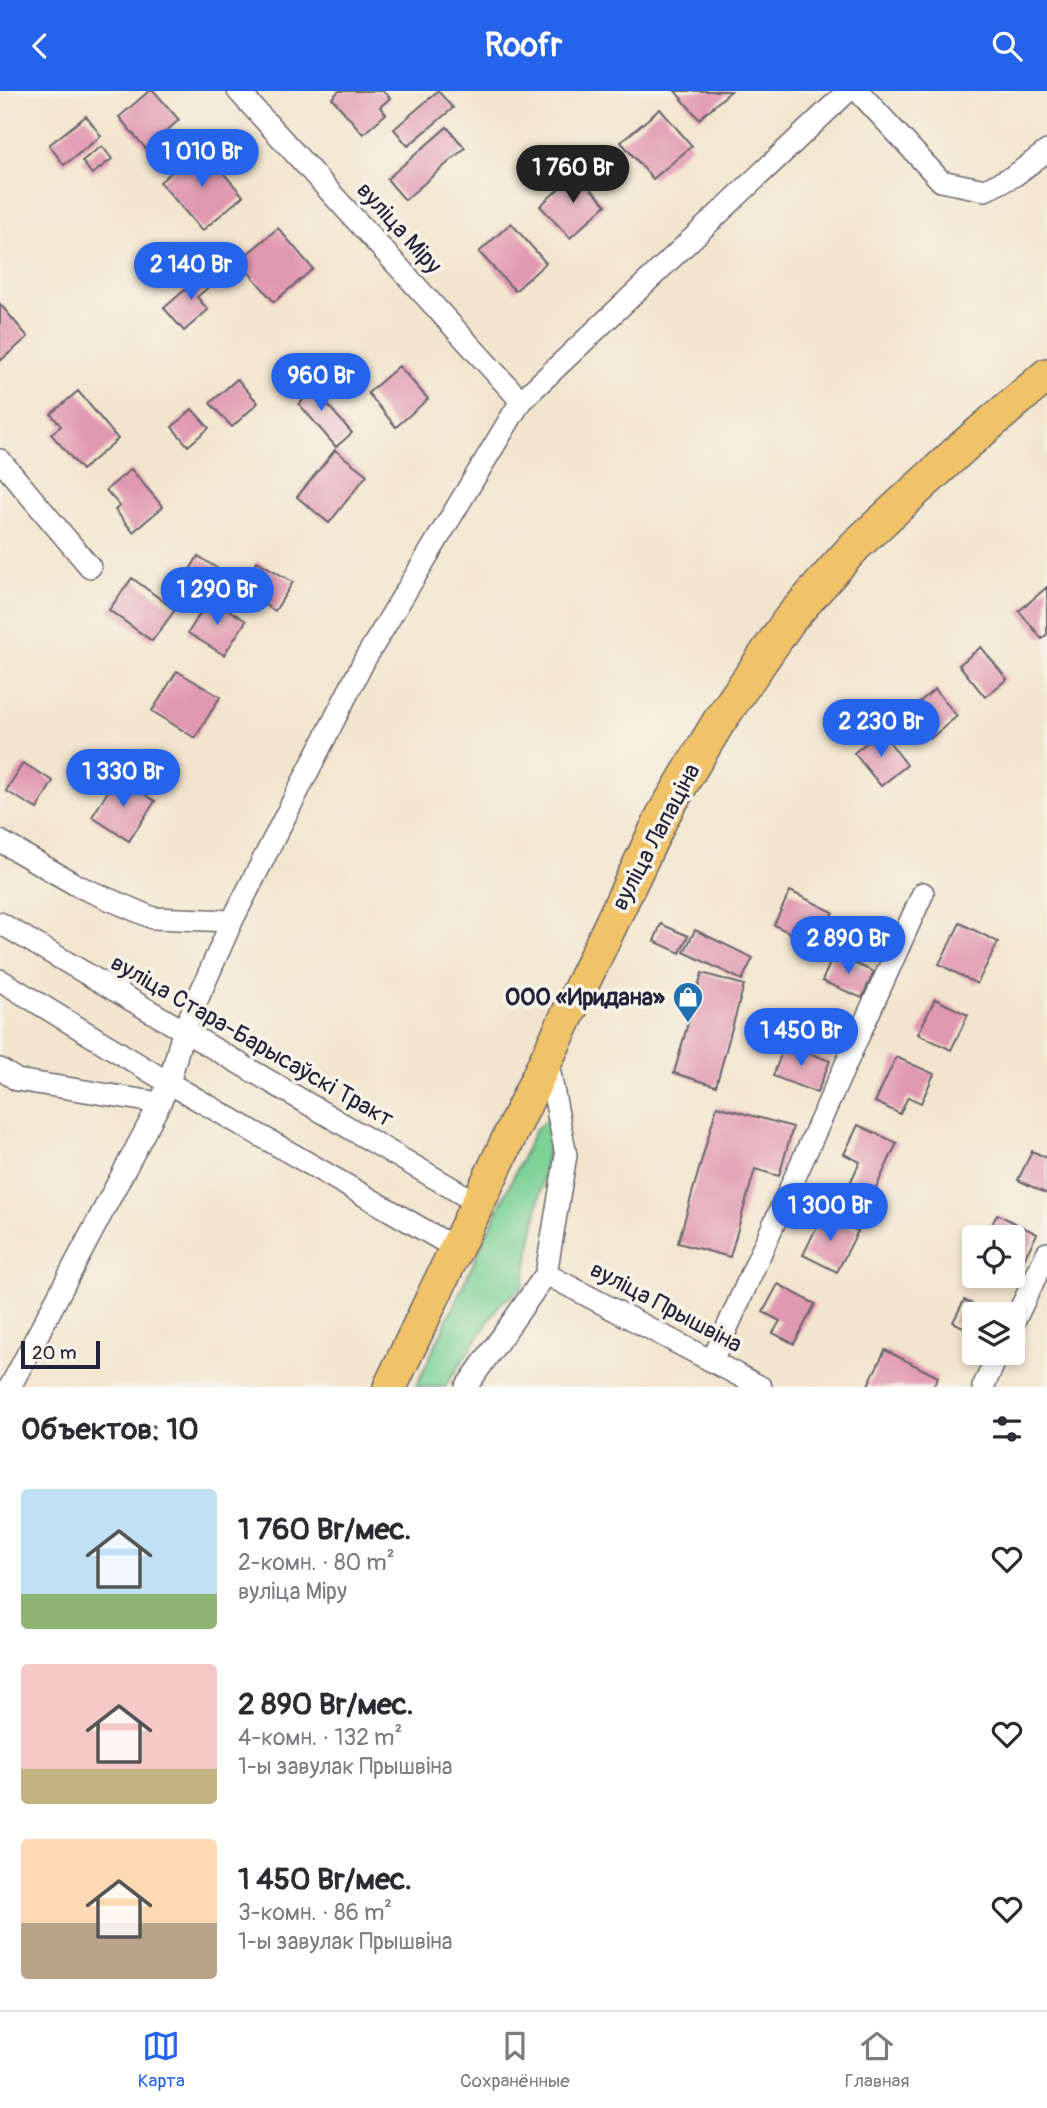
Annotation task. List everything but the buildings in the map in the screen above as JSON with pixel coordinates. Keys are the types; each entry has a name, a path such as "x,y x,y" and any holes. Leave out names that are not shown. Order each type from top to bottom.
{"main road":[{"name":"вуліца Лапаціна","path":"390,1387 663,815 718,723 790,619 855,546 964,446 1047,375"}],"street":[{"name":"вуліца Міру","path":"238,91 522,401"},
{"path":"10,1387 164,1093 183,1032 232,921 365,659 522,401 848,91"},
{"path":"858,91 941,181 985,190 1014,176 1047,151"},
{"path":"0,460 90,566"},
{"path":"0,841 78,886 153,918 232,921"},
{"path":"712,1361 923,893"},
{"name":"вуліца Стара-Барысаўскі Тракт","path":"0,923 478,1204"},
{"path":"0,980 164,1093 457,1249"},
{"path":"466,1387 546,1273 566,1155 547,1056"},
{"path":"0,1069 17,1080 164,1093"},
{"path":"1024,1302 1047,1253"},
{"name":"вуліца Прышвіна","path":"546,1273 761,1387"},
{"path":"983,1387 993,1365"}],"green space":[{"path":"548,1119 551,1134 523,1287 500,1304 445,1387 416,1387 535,1130"}],"place":[{"name":"ООО «Иридана»","path":"688,1024"}]}
